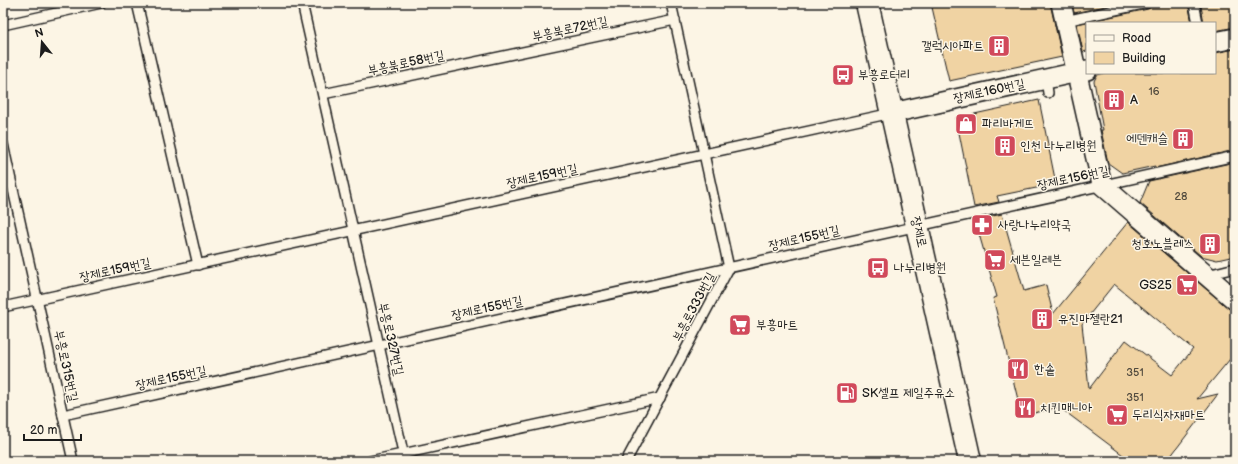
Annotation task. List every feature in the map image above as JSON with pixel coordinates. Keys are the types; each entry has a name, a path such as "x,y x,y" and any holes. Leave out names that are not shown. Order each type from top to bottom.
{"main road":[{"name":"장제로","path":"867,3 970,461"}],"street":[{"path":"1063,12 1082,71 1102,185 1235,300"},
{"path":"1216,42 1235,38"},
{"name":"장제로160번길","path":"892,113 1047,86 1082,71"}],"lane":[{"path":"3,25 101,3"},
{"path":"137,3 198,265"},
{"path":"302,3 353,231"},
{"path":"671,3 705,154"},
{"path":"1063,12 1147,3"},
{"path":"1194,3 1198,22"},
{"name":"부흥북로72번길","path":"495,58 675,20"},
{"name":"부흥북로58번길","path":"323,94 495,58"},
{"name":"장제로159번길","path":"3,307 892,113"},
{"name":"부흥로315번길","path":"3,144 73,461"},
{"name":"부흥로333번길","path":"626,461 729,268 705,154"},
{"name":"장제로156번길","path":"917,226 1235,156"},
{"name":"장제로155번길","path":"63,415 917,226"},
{"name":"부흥로327번길","path":"353,231 404,457"},
{"path":"1207,275 1235,268"},
{"path":"370,461 404,457 540,424 660,398"}],"building":[{"name":"갤럭시아파트","path":"931,3 1050,3 1062,57 949,81"},
{"path":"1072,3 1119,3 1074,13"},
{"path":"1153,3 1188,3 1192,22 1086,22 1148,9"},
{"path":"1214,3 1235,3 1235,27 1216,31 1216,22 1204,22 1201,6"},
{"path":"1086,22 1086,51 1083,52 1077,24"},
{"path":"1235,49 1235,150 1155,168 1155,166 1122,173 1108,163 1101,130 1103,130 1094,81 1097,75 1216,74 1216,53"},
{"name":"인천 나누리병원","path":"1039,100 1056,184 997,196 999,202 974,207 956,118"},
{"path":"1235,162 1235,256 1217,260 1201,256 1140,203 1149,181"},
{"path":"1002,214 1024,291 1046,285 1053,314 1128,222 1228,308 1235,311 1235,353 1197,399 1218,394 1167,461 1131,461 1059,407 1022,416 993,298 997,297 975,220","holes":["1114,284 1193,349 1172,375 1126,340 1089,389 1082,324"]}],"place":[{"name":"갤럭시아파트","path":"999,46"},
{"name":"부흥로터리","path":"843,75"},
{"name":"A","path":"1114,100"},
{"name":"파리바게뜨","path":"966,124"},
{"name":"에덴캐슬","path":"1183,139"},
{"name":"인천 나누리병원","path":"1005,146"},
{"name":"사랑나누리약국","path":"982,225"},
{"name":"청호노블레스","path":"1210,244"},
{"name":"세븐일레븐","path":"995,260"},
{"name":"나누리병원","path":"878,268"},
{"name":"GS25","path":"1187,285"},
{"name":"유진마젤란21","path":"1042,319"},
{"name":"부흥마트","path":"740,325"},
{"name":"한솥","path":"1018,369"},
{"name":"SK셀프 제일주유소","path":"847,393"},
{"name":"치킨매니아","path":"1025,408"},
{"name":"두리식자재마트","path":"1117,415"}]}
